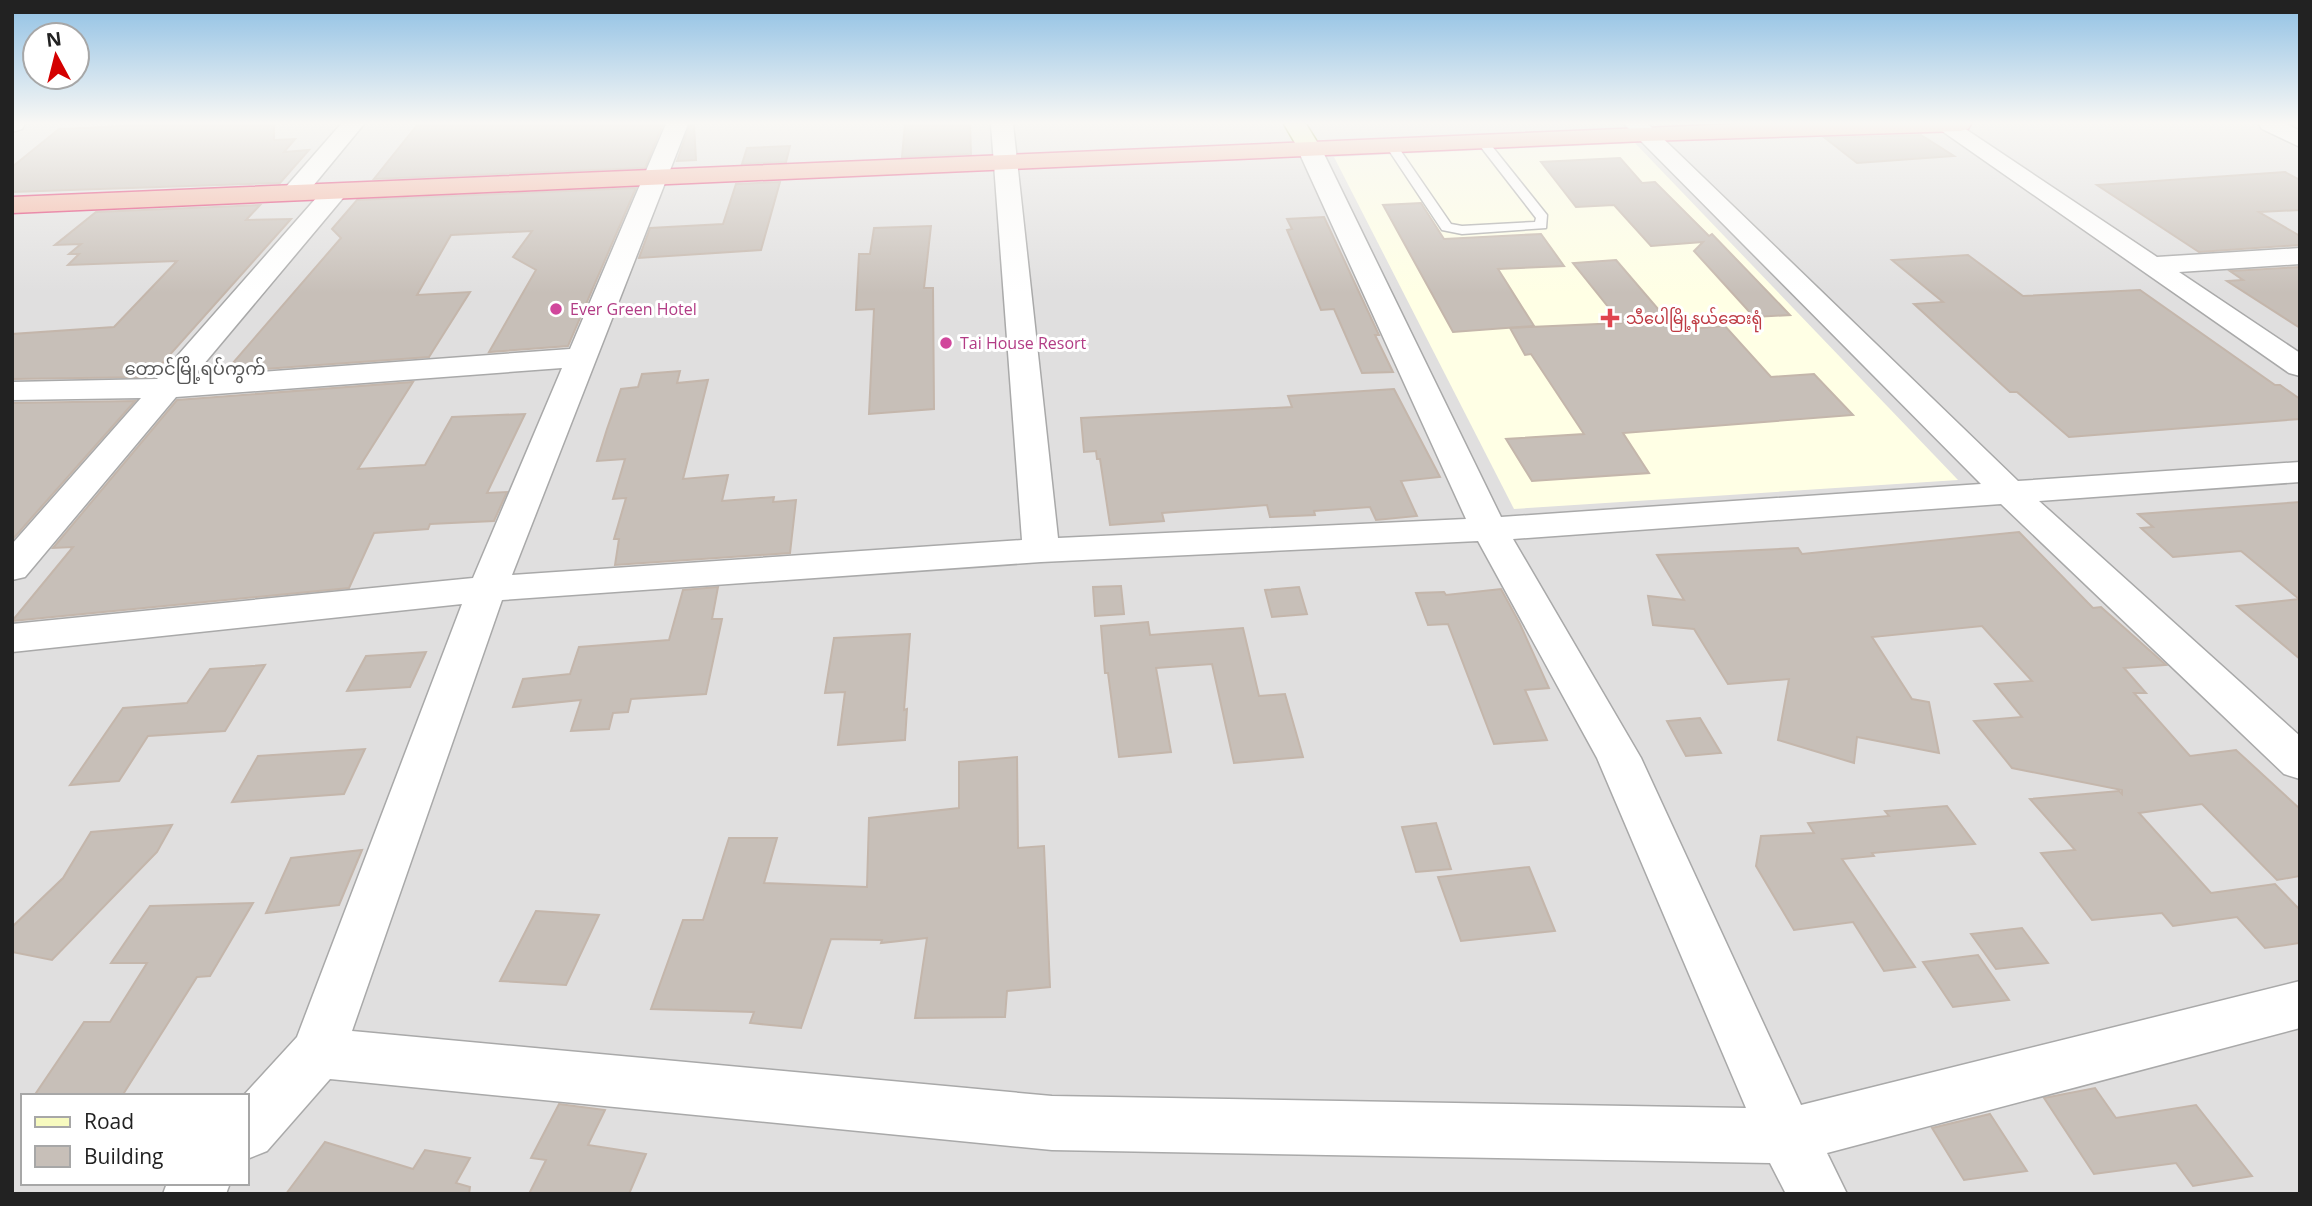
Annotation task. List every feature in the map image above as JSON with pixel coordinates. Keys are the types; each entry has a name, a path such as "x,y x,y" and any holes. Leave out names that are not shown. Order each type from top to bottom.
{"highway":[{"path":"12,205 624,180"}],"street":[{"path":"294,193 305,180"},
{"path":"248,1131 318,1053 487,589 652,180"},
{"path":"1007,180 1041,550"},
{"path":"1324,180 1489,528 1619,758 1786,1136 1818,1194"},
{"path":"1692,180 2009,492 2300,761"},
{"path":"2025,180 2300,367"},
{"path":"12,568 334,193"},
{"path":"2151,266 2300,256"},
{"path":"12,391 165,388 582,357"},
{"path":"12,638 487,589 1041,550 1489,528 2300,472"},
{"path":"318,1053 1052,1123 1786,1136 2300,1004"}],"lane":[{"path":"1415,180 1447,227 1462,230 1541,225 1542,218 1513,180"},
{"path":"1786,1136 1804,1194"}],"shaded area":[{"path":"12,180 2300,180 2300,1194 12,1194"},
{"name":"သီပေါမြို့နယ်ဆေးရုံ","path":"1346,180 1671,180 1958,480 1514,509"}],"building":[{"path":"12,180 282,180 280,183 12,192"},
{"path":"1555,180 1655,182 1709,236 1712,234 1790,315 1754,317 1694,251 1703,242 1651,246 1614,205 1576,207"},
{"path":"2165,180 2300,180 2300,210 2259,212 2300,236 2300,245 2199,252 2097,185"},
{"path":"780,182 761,250 639,258 650,228 723,224 736,184"},
{"path":"636,188 568,346 489,352 536,270 513,257 532,231 451,235 417,295 470,292 429,357 225,372 341,238 332,229 357,200"},
{"path":"1421,203 1444,239 1541,234 1564,266 1498,269 1534,326 1453,332 1383,205"},
{"path":"260,205 246,220 291,219 150,377 12,379 12,334 114,327 177,261 68,265 79,254 69,254 81,244 55,245 96,212"},
{"path":"1324,217 1379,335 1375,335 1393,372 1362,373 1334,309 1321,310 1287,230 1292,229 1287,219"},
{"path":"931,226 924,288 933,288 934,409 869,414 874,309 856,310 859,254 870,254 874,228"},
{"path":"1968,255 2023,296 2140,290 2275,385 2280,385 2300,399 2300,419 2069,437 2017,392 2010,392 1914,304 1943,302 1892,260"},
{"path":"1616,260 1670,323 1684,322 1690,329 1725,326 1771,377 1814,374 1853,415 1623,433 1649,473 1532,481 1506,439 1584,434 1531,354 1525,355 1510,328 1621,323 1573,263"},
{"path":"2300,267 2300,328 2227,281 2243,280 2230,271"},
{"path":"680,371 677,383 708,380 683,479 728,475 722,501 774,497 773,502 796,500 790,553 615,565 619,539 614,539 626,498 613,499 625,459 597,461 607,429 621,389 638,387 642,374"},
{"path":"413,382 358,469 425,465 452,417 525,414 487,493 507,492 494,521 430,524 428,529 374,533 349,588 12,621 73,547 53,548 177,400"},
{"path":"1394,389 1440,477 1401,481 1417,516 1376,520 1370,507 1314,511 1315,515 1270,517 1267,505 1162,513 1164,521 1110,525 1100,459 1097,459 1096,451 1084,452 1081,418 1292,407 1288,396"},
{"path":"135,401 12,540 12,403"},
{"path":"2300,502 2300,659 2237,606 2299,599 2241,551 2173,557 2141,528 2153,527 2138,514"},
{"path":"2019,532 2093,608 2101,607 2166,665 2124,668 2146,693 2134,693 2190,756 2236,750 2300,809 2300,876 2277,880 2202,804 2139,813 2211,893 2275,884 2300,910 2300,943 2265,948 2237,917 2173,926 2162,913 2092,920 2041,853 2075,850 2030,799 2119,791 2122,794 2122,790 2012,768 1974,721 2022,717 1995,684 2032,681 1982,626 1872,637 1912,699 1929,702 1939,753 1857,737 1854,763 1778,740 1789,679 1728,684 1694,629 1653,625 1648,596 1684,600 1657,555 1798,548 1802,554"},
{"path":"1121,586 1124,614 1095,616 1093,587"},
{"path":"718,587 712,619 722,619 706,694 631,699 628,712 613,713 609,729 571,731 581,700 513,707 523,679 570,674 579,647 669,640 683,590"},
{"path":"1299,587 1307,614 1272,617 1265,590"},
{"path":"1501,589 1549,688 1525,690 1547,740 1494,744 1448,624 1428,625 1416,593 1444,592 1446,595"},
{"path":"1148,622 1150,635 1243,628 1259,696 1285,694 1303,757 1234,763 1212,664 1156,668 1171,752 1119,757 1108,673 1105,673 1101,626"},
{"path":"910,634 904,710 907,709 905,740 838,745 845,692 825,693 834,638"},
{"path":"426,652 410,687 347,691 366,656"},
{"path":"265,665 225,731 148,736 119,781 70,785 123,708 187,703 210,669"},
{"path":"1700,718 1721,753 1686,756 1667,721"},
{"path":"365,749 344,794 232,802 258,756"},
{"path":"1017,757 1018,848 1044,846 1050,987 1007,991 1005,1017 915,1018 927,938 881,943 882,940 831,939 801,1028 750,1023 754,1012 651,1009 683,920 703,920 729,838 777,838 764,883 867,887 869,818 959,808 959,762"},
{"path":"1947,806 1975,844 1872,853 1874,856 1842,859 1915,967 1884,971 1853,922 1794,930 1756,866 1761,836 1814,833 1808,823 1889,816 1885,811"},
{"path":"1436,823 1451,869 1416,872 1402,827"},
{"path":"172,825 157,852 52,960 12,952 12,927 63,878 91,832"},
{"path":"362,850 339,905 266,913 291,858"},
{"path":"1529,867 1555,931 1461,941 1438,877"},
{"path":"253,903 210,976 197,977 123,1094 35,1094 84,1022 110,1022 147,963 111,963 150,906"},
{"path":"536,911 599,915 566,985 500,981"},
{"path":"2022,928 2048,963 1996,969 1971,934"},
{"path":"1978,955 2009,1000 1953,1007 1923,962"},
{"path":"2095,1088 2116,1118 2196,1105 2252,1176 2193,1186 2176,1163 2094,1174 2044,1098"},
{"path":"559,1104 605,1110 588,1145 646,1154 629,1194 529,1194 546,1160 531,1158"},
{"path":"1990,1114 2027,1171 1964,1180 1932,1128"},
{"path":"325,1142 413,1169 425,1150 470,1158 456,1183 470,1187 469,1194 286,1194"}],"place":[{"name":"Ever Green Hotel","path":"556,309"},
{"name":"သီပေါမြို့နယ်ဆေးရုံ","path":"1610,318"},
{"name":"Tai House Resort","path":"946,343"}],"district":[{"name":"တောင်မြို့ရပ်ကွက်","path":"195,369"}]}
